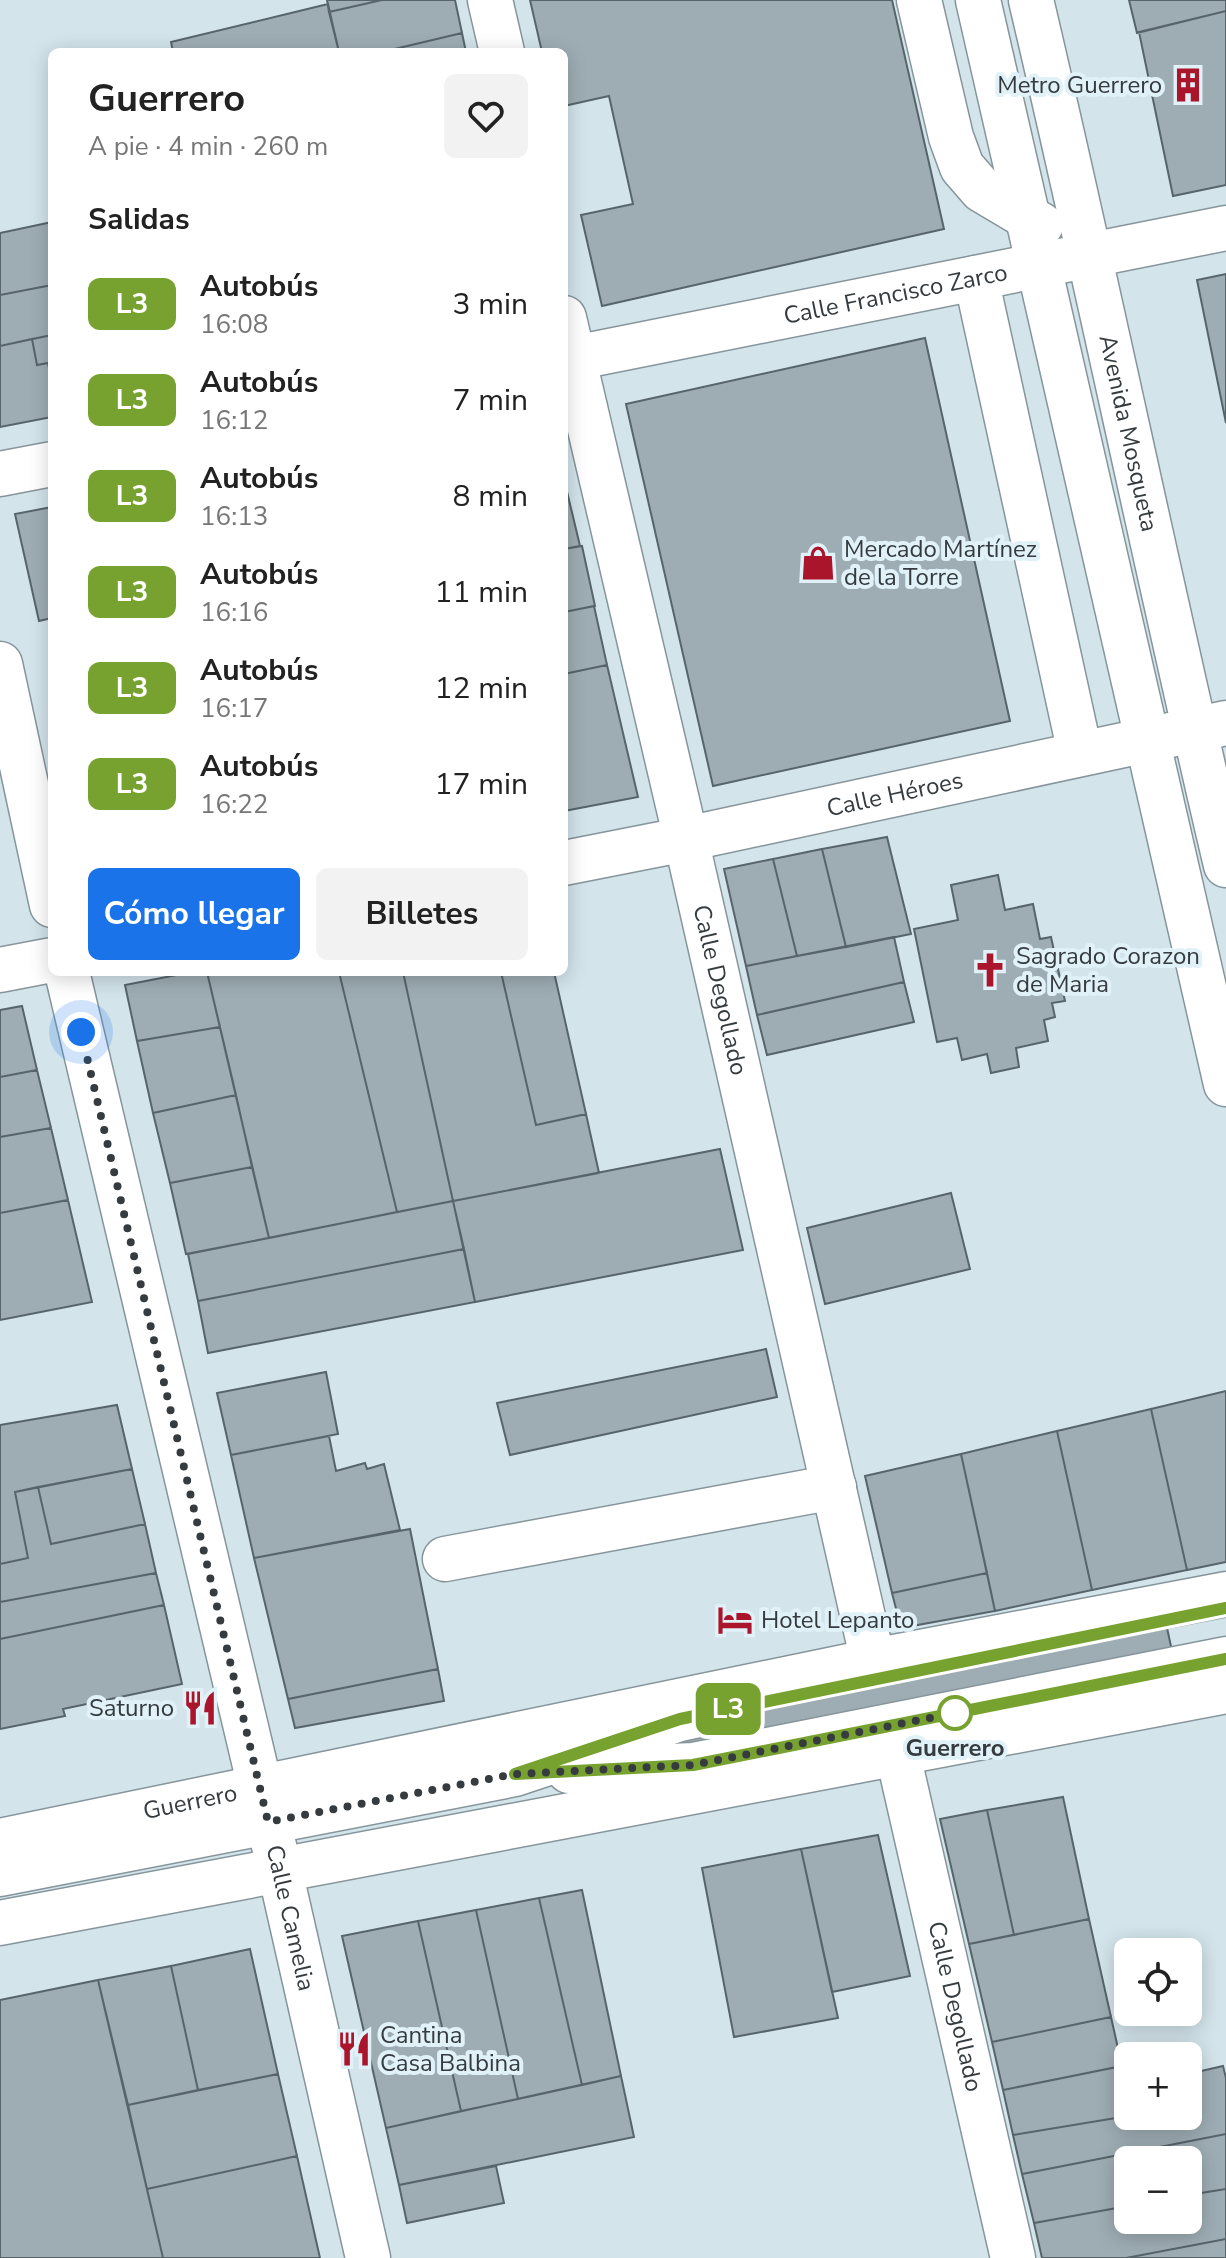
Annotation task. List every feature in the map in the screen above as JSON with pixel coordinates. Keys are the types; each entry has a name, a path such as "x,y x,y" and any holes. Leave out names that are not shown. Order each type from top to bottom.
{"street":[{"path":"490,0 501,48"},
{"path":"919,0 951,137 962,167 982,190 1091,255"},
{"path":"978,0 1226,1084"},
{"name":"Avenida Mosqueta","path":"1031,0 1091,255 1210,726 1226,865"},
{"name":"Calle Francisco Zarco","path":"568,345 976,278 1226,228"},
{"path":"976,278 1080,753"},
{"name":"Calle Degollado","path":"568,349 686,839 873,1661"},
{"path":"0,474 48,465"},
{"path":"0,664 48,886"},
{"name":"Calle Héroes","path":"568,862 1210,726"},
{"path":"0,970 48,961"},
{"name":"Calle Camelia","path":"68,976 280,1871 368,2258"},
{"path":"445,1559 834,1487"},
{"name":"Guerrero","path":"0,1841 264,1804 873,1661 1226,1594"},
{"path":"515,1774 680,1719 1226,1608"},
{"path":"0,1874 264,1804 515,1774 693,1765 1226,1659"},
{"path":"0,1923 1226,1691"},
{"name":"Calle Degollado","path":"898,1755 1013,2258"}],"building":[{"path":"327,0 382,0 329,12"},
{"path":"382,0 455,0 462,33 399,48 338,48 329,12"},
{"path":"530,0 892,0 944,229 602,306 581,215 633,204 609,96 568,105 568,48 541,48"},
{"path":"1129,0 1226,0 1226,11 1137,33"},
{"path":"328,4 338,48 172,48 171,42"},
{"name":"Metro Guerrero","path":"1226,11 1226,185 1173,196 1139,32"},
{"path":"462,33 465,48 399,48"},
{"path":"48,223 48,286 0,295 0,233"},
{"path":"1226,274 1226,423 1197,280"},
{"path":"48,286 48,336 0,346 0,295"},
{"path":"48,336 48,363 37,365 32,339"},
{"name":"Mercado Martínez de la Torre","path":"925,338 1010,721 713,786 626,404"},
{"path":"32,339 37,365 48,363 48,418 0,427 0,346"},
{"path":"568,496 580,546 568,548"},
{"path":"48,508 48,619 39,621 15,514"},
{"path":"582,546 595,606 568,611 568,548"},
{"path":"594,606 607,665 568,673 568,611"},
{"path":"607,665 638,797 568,810 568,673"},
{"path":"887,837 911,934 846,947 822,849"},
{"path":"822,849 846,947 797,956 773,859"},
{"path":"773,859 797,956 746,966 724,869"},
{"name":"Sagrado Corazon de Maria","path":"998,875 1005,910 1033,904 1040,939 1051,937 1065,1001 1052,1003 1055,1017 1044,1020 1048,1041 1016,1048 1019,1067 991,1073 987,1054 962,1060 957,1038 937,1042 914,929 958,920 951,885"},
{"path":"894,937 904,982 757,1015 746,966"},
{"path":"171,976 208,976 220,1027 137,1041 125,985"},
{"path":"208,976 340,976 397,1212 269,1238"},
{"path":"340,976 404,976 453,1201 397,1212"},
{"path":"404,976 502,976 536,1125 586,1114 599,1173 453,1201"},
{"path":"502,976 555,976 586,1114 536,1125"},
{"path":"904,982 914,1022 767,1055 757,1015"},
{"path":"22,1006 37,1070 0,1077 0,1010"},
{"path":"220,1027 236,1095 153,1113 137,1041"},
{"path":"37,1070 51,1128 0,1137 0,1077"},
{"path":"236,1095 252,1167 170,1183 153,1113"},
{"path":"51,1128 68,1200 0,1213 0,1137"},
{"path":"720,1149 743,1250 475,1302 453,1201"},
{"path":"252,1167 269,1238 186,1254 170,1183"},
{"path":"951,1193 970,1269 825,1304 807,1228"},
{"path":"68,1200 92,1302 0,1320 0,1213"},
{"path":"453,1201 464,1249 198,1301 188,1254"},
{"path":"464,1249 475,1302 208,1353 198,1301"},
{"path":"766,1349 777,1397 510,1455 497,1403"},
{"path":"326,1372 338,1434 231,1455 217,1393"},
{"path":"1226,1391 1226,1562 1187,1570 1151,1409"},
{"path":"117,1405 132,1469 15,1492 28,1558 0,1564 0,1425"},
{"path":"1151,1409 1187,1570 1092,1590 1057,1431"},
{"path":"1057,1431 1092,1590 995,1611 961,1454"},
{"path":"329,1436 336,1471 365,1463 367,1469 384,1464 400,1530 254,1558 231,1455"},
{"path":"961,1454 987,1573 892,1593 865,1476"},
{"path":"132,1469 145,1524 51,1544 38,1487"},
{"path":"38,1487 51,1544 145,1524 156,1573 0,1602 0,1564 28,1558 15,1492"},
{"path":"410,1529 438,1669 288,1699 254,1558"},
{"path":"156,1573 164,1605 0,1639 0,1602"},
{"path":"987,1573 995,1611 901,1628 892,1593"},
{"path":"164,1605 182,1684 63,1709 65,1716 0,1729 0,1639"},
{"path":"1167,1628 1176,1669 730,1754 722,1712"},
{"path":"438,1669 444,1701 295,1728 288,1699"},
{"path":"723,1721 728,1745 684,1754 679,1730"},
{"path":"1063,1797 1089,1919 1014,1935 987,1810"},
{"path":"987,1810 1014,1935 969,1944 940,1819"},
{"path":"878,1835 910,1976 832,1992 801,1849"},
{"path":"801,1849 838,2018 734,2037 702,1868"},
{"path":"582,1890 621,2076 582,2085 539,1898"},
{"path":"539,1898 582,2085 518,2099 476,1910"},
{"path":"476,1910 518,2099 461,2111 418,1921"},
{"path":"1089,1919 1111,2017 992,2042 969,1944"},
{"path":"418,1921 461,2111 386,2128 342,1936"},
{"path":"250,1949 278,2074 198,2090 171,1966"},
{"path":"171,1966 198,2090 128,2105 98,1980"},
{"path":"98,1980 163,2258 0,2258 0,2000"},
{"path":"1111,2017 1117,2042 1114,2042 1114,2068 1003,2090 992,2042"},
{"path":"1223,2066 1226,2078 1226,2134 1165,2146 1114,2146 1114,2156 1022,2174 1013,2135 1114,2118 1114,2130 1202,2130 1202,2071"},
{"path":"1114,2068 1114,2118 1013,2135 1003,2090"},
{"path":"278,2074 297,2156 147,2189 128,2105"},
{"path":"621,2076 634,2137 399,2185 386,2128"},
{"path":"1226,2134 1226,2189 1202,2193 1202,2146 1165,2146"},
{"path":"297,2156 320,2258 163,2258 147,2189"},
{"path":"1114,2156 1114,2209 1034,2223 1022,2174"},
{"path":"496,2166 504,2203 407,2223 399,2185"},
{"path":"1226,2189 1226,2239 1126,2258 1042,2258 1034,2223 1114,2209 1114,2234 1202,2234 1202,2193"},
{"path":"1226,2239 1226,2258 1126,2258"}],"bus line":[{"name":"L3","path":"1226,1608 680,1719 515,1774 693,1765 1226,1659"}],"place":[{"name":"Metro Guerrero","path":"1188,85"},
{"name":"Mercado Martínez de la Torre","path":"818,563"},
{"name":"Sagrado Corazon de Maria","path":"990,970"},
{"name":"Hotel Lepanto","path":"735,1620"},
{"name":"Saturno","path":"200,1708"},
{"name":"Guerrero","path":"955,1713"},
{"name":"Cantina Casa Balbina","path":"354,2049"}],"route":[{"path":"81,1032 268,1822 515,1774 693,1765 955,1713"}]}
